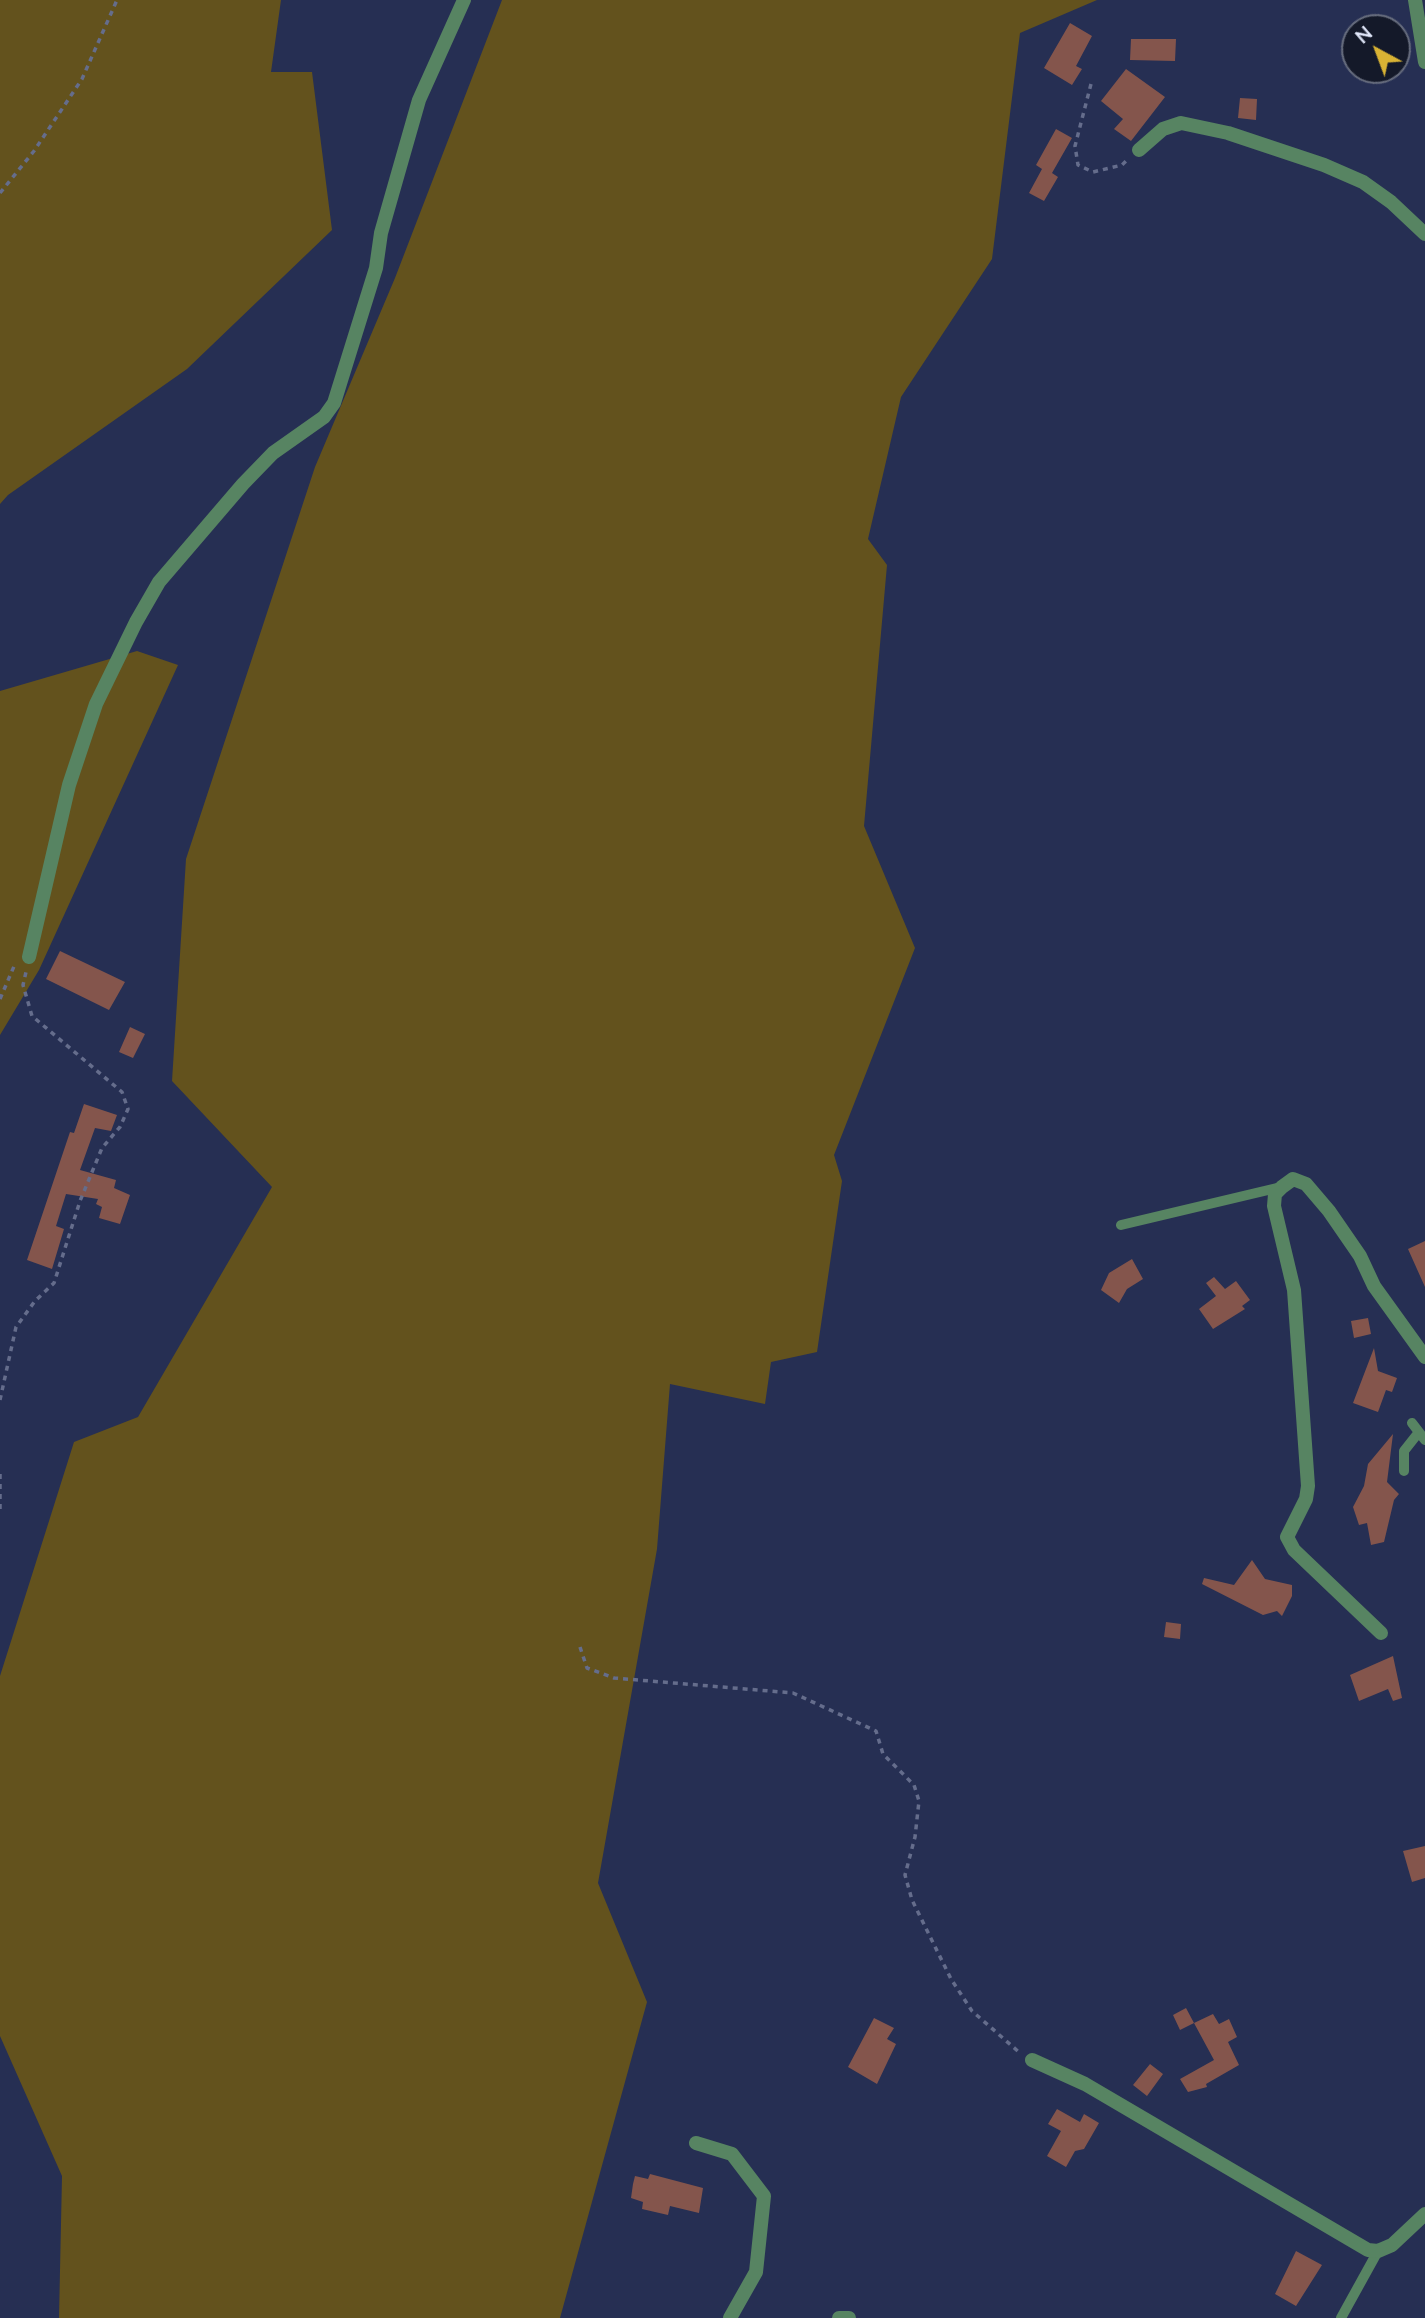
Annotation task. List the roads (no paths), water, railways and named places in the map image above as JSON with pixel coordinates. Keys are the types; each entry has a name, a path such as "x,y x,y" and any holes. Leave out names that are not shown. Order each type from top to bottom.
{"street":[{"path":"29,957 69,785 96,705 136,622 159,582 243,484 274,453 324,417 334,403 376,268 381,233 419,100 464,0"},
{"path":"1415,0 1425,62"},
{"path":"1139,150 1163,129 1181,123 1228,133 1324,165 1363,182 1391,202 1425,234"},
{"path":"1381,1633 1294,1550 1287,1537 1300,1514 1308,1486 1294,1290 1274,1206 1275,1194 1282,1187 1293,1180 1307,1184 1360,1256 1374,1286 1425,1357"},
{"path":"1032,2060 1085,2084 1355,2245 1378,2251 1392,2245 1425,2214"},
{"path":"696,2143 732,2154 764,2196 757,2272 730,2318"},
{"path":"839,2318 849,2318"}],"lane":[{"path":"1121,1225 1282,1187"},
{"path":"1404,1471 1404,1451 1422,1436 1412,1423"},
{"path":"1341,2318 1378,2251"}]}
